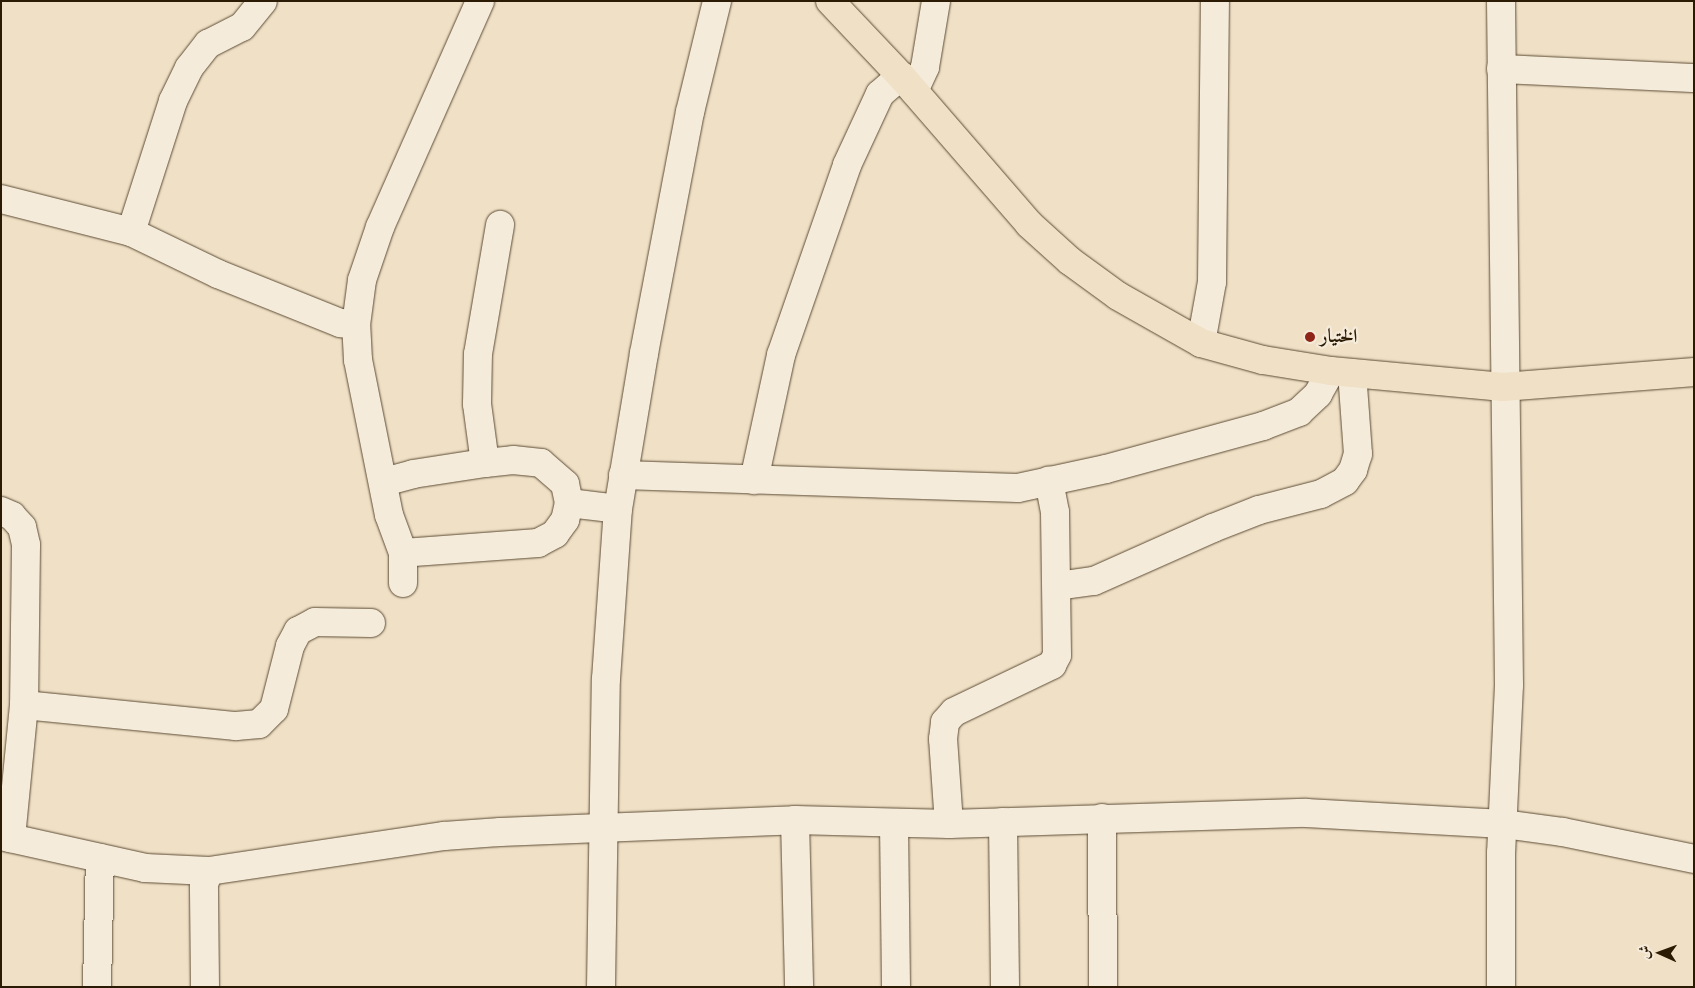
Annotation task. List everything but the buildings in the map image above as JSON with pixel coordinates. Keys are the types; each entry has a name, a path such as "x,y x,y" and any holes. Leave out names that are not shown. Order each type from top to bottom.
{"main road":[{"path":"830,1 907,84 1017,210 1070,261 1151,317 1201,342 1263,360 1342,372 1503,387 1694,372"}],"street":[{"path":"131,232 173,101 189,68 208,44 242,27 263,1"},
{"path":"403,583 403,553 389,515 384,482 370,432 356,325 362,280 380,227 480,1"},
{"path":"601,987 606,679 618,509 690,112 717,1"},
{"path":"754,480 781,355 847,165 880,94 907,84 925,67 936,1"},
{"path":"1201,342 1212,282 1215,1"},
{"path":"1501,1 1503,387 1509,685 1504,824 1501,852 1501,987"},
{"path":"1502,69 1694,78"},
{"path":"1,199 131,232 226,278 340,323 356,325"},
{"path":"485,463 477,404 478,354 500,225"},
{"path":"623,475 998,489 1048,481 1184,449 1263,426 1299,412 1342,372"},
{"path":"1057,586 1094,580 1259,510 1321,494 1345,481 1353,470 1358,454 1342,372"},
{"path":"384,482 413,474 513,460 541,463 555,472 564,484 569,503 566,520 555,534 538,543 403,553"},
{"path":"949,824 945,722 954,712 1052,665 1057,655 1055,512 1048,481"},
{"path":"569,503 618,509"},
{"path":"1,511 12,516 22,527 26,545 24,705 6,837 100,858 174,871 209,871 274,859 344,854 444,836 795,820 949,824 1306,812 1504,824 1563,832 1694,859"},
{"path":"24,705 236,726 259,724 274,710 290,646 298,631 315,622 371,623"},
{"path":"1102,818 1103,987"},
{"path":"795,820 798,987"},
{"path":"1003,822 1005,987"},
{"path":"894,823 896,987"},
{"path":"97,987 100,858"},
{"path":"205,987 204,884 209,871"}],"place":[{"name":"الختيار","path":"1310,337"}]}
